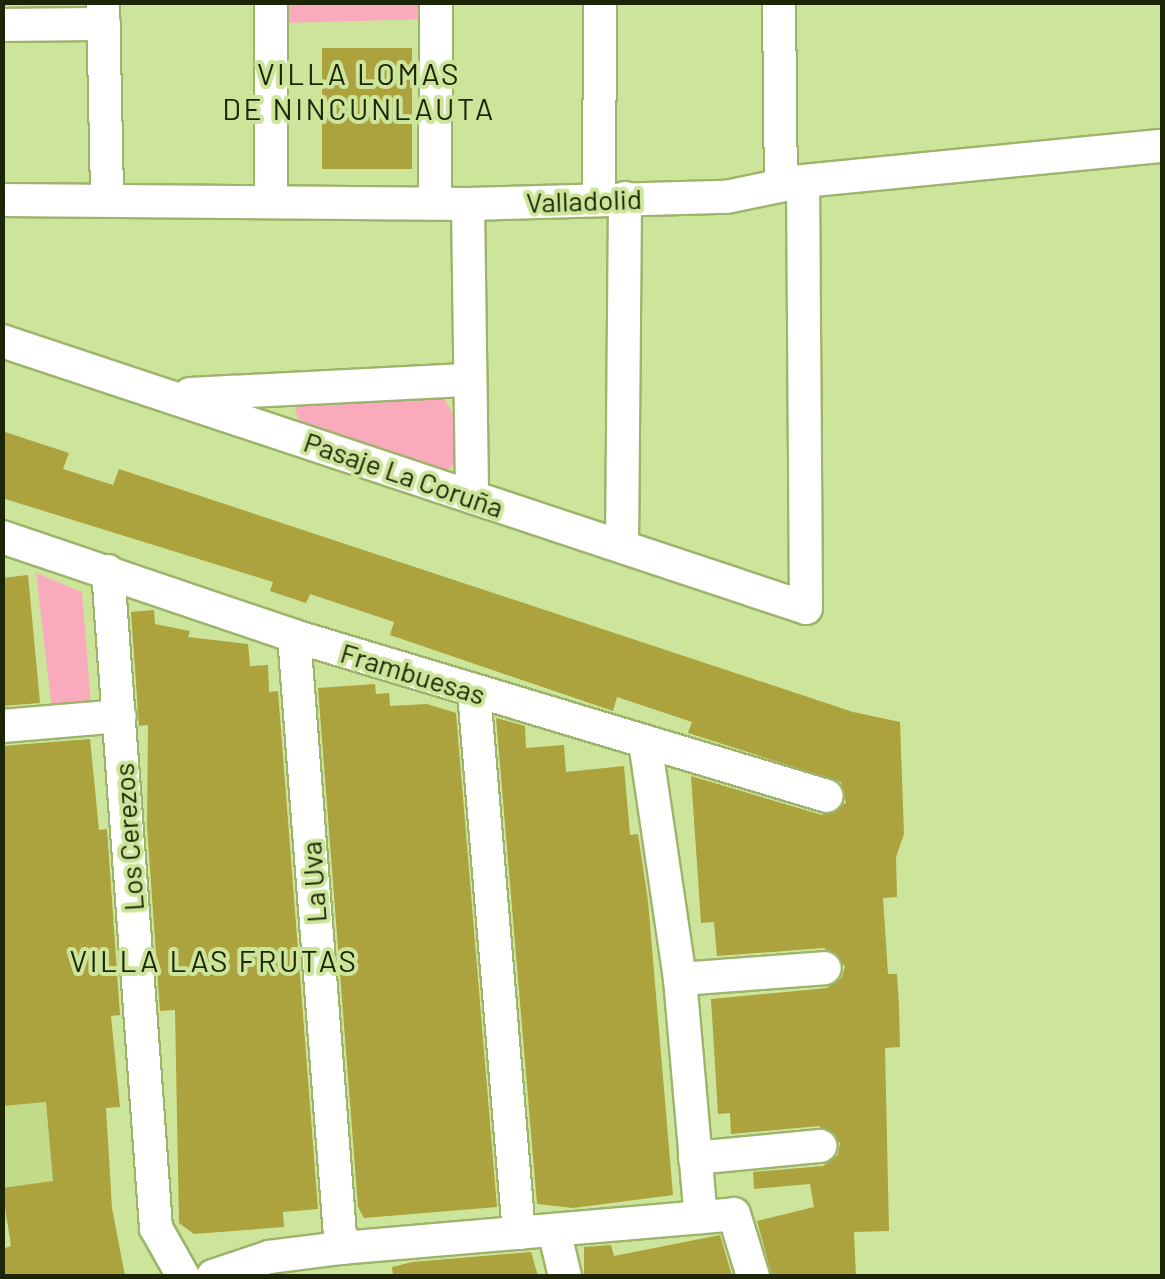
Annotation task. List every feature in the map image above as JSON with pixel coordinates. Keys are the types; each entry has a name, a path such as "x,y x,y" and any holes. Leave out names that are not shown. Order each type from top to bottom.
{"street":[{"path":"270,2 271,199"},
{"path":"434,203 436,2"},
{"path":"600,2 612,199 622,546"},
{"path":"779,2 792,183"},
{"path":"2,25 104,13 107,197"},
{"name":"Valladolid","path":"2,200 107,197 468,204 726,197 792,183 1162,146"},
{"name":"Pasaje La Coruña","path":"2,340 806,608 792,183"},
{"path":"468,204 472,497"},
{"path":"174,395 470,380"},
{"name":"Frambuesas","path":"2,538 294,636 827,796"},
{"name":"Los Cerezos","path":"108,571 156,1228 183,1276"},
{"name":"La Uva","path":"294,636 342,1248"},
{"path":"474,692 519,1233"},
{"path":"2,726 120,716"},
{"path":"645,742 680,979 700,1217"},
{"path":"680,979 824,968"},
{"path":"695,1158 820,1146"},
{"path":"213,1276 269,1257 342,1248 381,1260 519,1233 734,1214 754,1276"},
{"path":"554,1230 565,1276"}],"shaded area":[{"path":"284,3 430,3 430,19 284,23"},
{"path":"444,398 454,416 455,463 446,471 301,424 295,410 298,402"},
{"path":"36,573 82,592 91,706 52,709"},
{"path":"21,813 56,1214 3,1223 2,815"}],"building":[{"path":"322,48 412,48 412,169 322,169"},
{"path":"2,431 69,453 63,469 113,485 119,469 853,712 900,722 904,834 896,857 897,897 883,898 888,974 897,974 900,1047 885,1048 889,1231 854,1232 856,1276 772,1276 757,1221 814,1207 810,1184 754,1189 753,1172 823,1166 838,1155 840,1143 819,1126 731,1134 730,1113 718,1114 711,999 827,988 842,977 845,966 824,948 717,956 714,922 701,923 691,776 822,815 846,803 841,782 688,733 692,722 617,697 613,711 390,635 394,622 310,594 306,603 270,591 273,582 2,498"},
{"path":"28,575 40,703 2,706 2,578"},
{"path":"154,610 155,624 190,631 188,637 248,644 250,666 268,665 269,692 278,691 318,1209 283,1212 284,1227 194,1234 179,1223 175,1010 160,1011 147,826 148,725 139,726 131,612"},
{"path":"375,684 376,694 389,693 390,706 427,704 456,713 497,1207 364,1218 358,1207 318,688"},
{"path":"496,718 525,726 526,748 564,745 566,772 624,766 630,835 638,834 648,901 673,1195 573,1208 537,1204"},
{"path":"90,739 99,830 107,829 120,1015 111,1016 120,1107 106,1108 112,1208 125,1276 2,1276 2,1249 11,1246 2,1188 53,1181 46,1102 2,1106 2,746"},
{"path":"720,1235 732,1276 584,1276 584,1247 611,1245 614,1256"},
{"path":"531,1252 538,1276 393,1276 392,1267 412,1262"}],"district":[{"name":"VILLA LOMAS DE NINCUNLAUTA","path":"359,90"},
{"name":"VILLA LAS FRUTAS","path":"214,960"}]}
